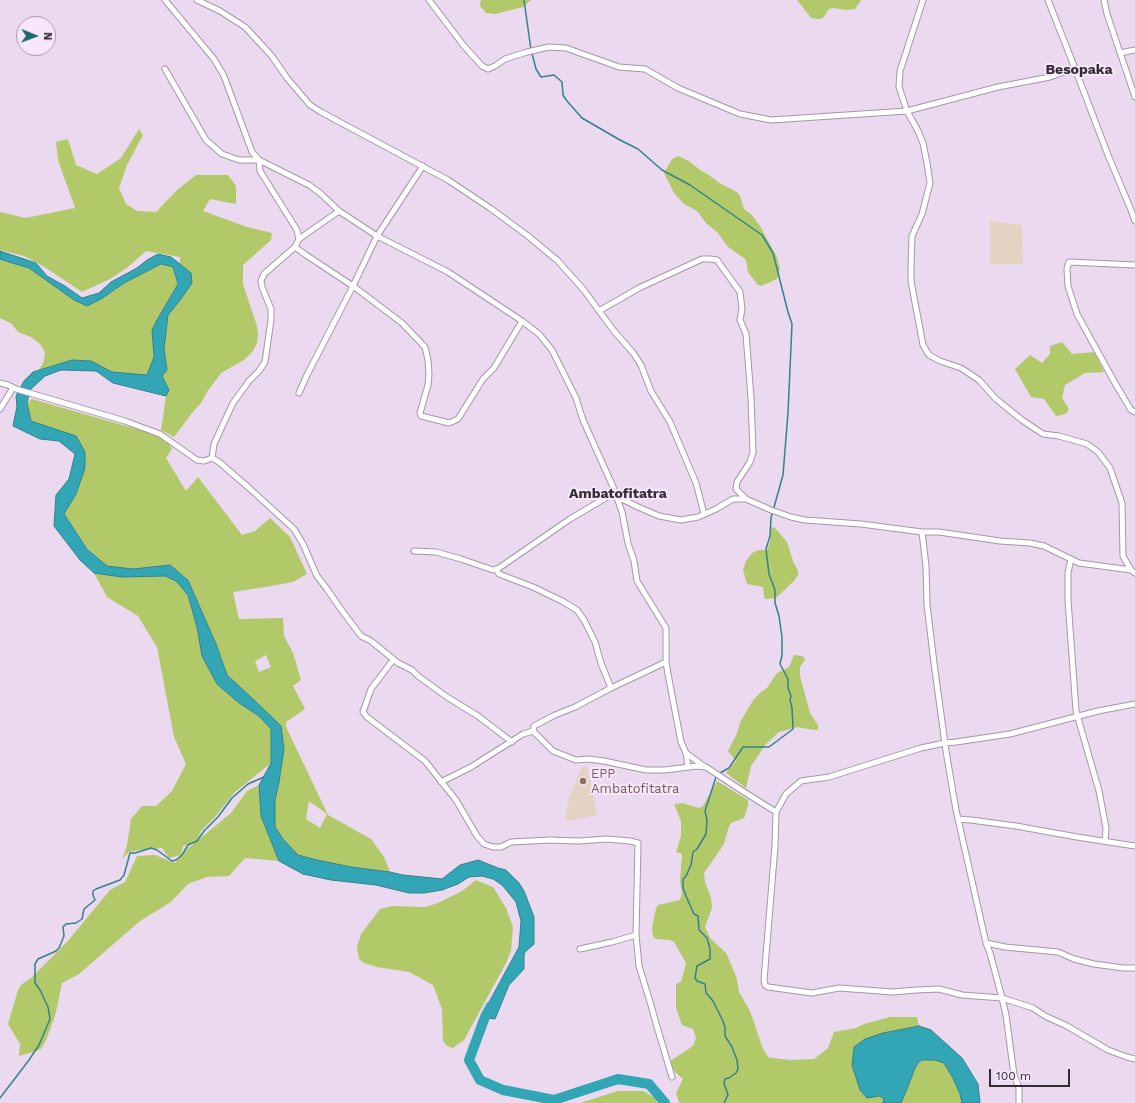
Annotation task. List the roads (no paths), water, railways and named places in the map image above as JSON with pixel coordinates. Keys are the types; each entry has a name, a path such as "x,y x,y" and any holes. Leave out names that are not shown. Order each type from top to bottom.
{"street":[{"path":"165,0 214,59 224,76 252,152 259,160 308,185 320,193 339,211 377,236 448,272 522,321 539,334 552,350 576,398 614,489 622,512 628,543 634,560 637,581 666,628 666,662 688,767"},
{"path":"197,0 220,11 245,28 271,55 287,78 310,105 448,180 490,208 528,236 558,261 583,289 614,332 634,354 641,365 651,391 670,422 696,482 704,514"},
{"path":"429,0 464,46 482,66 488,69 505,59 527,52 549,47 566,48 619,66 645,69 678,88 740,114 771,120 907,111 998,88 1050,77 1075,68"},
{"path":"923,0 900,71 899,87 907,111 923,143 930,183 922,214 912,236 911,282 923,345 929,355 940,361 961,368 979,380 996,399 1022,420 1043,434 1059,436 1087,444 1098,452 1110,468 1122,503 1123,556 1133,572"},
{"path":"1048,0 1135,221"},
{"path":"1104,0 1107,14 1135,97"},
{"path":"1120,53 1135,50"},
{"path":"165,69 206,140 222,154 239,160 259,160"},
{"path":"259,160 260,171 297,230 299,239"},
{"path":"299,393 377,236 423,166"},
{"path":"212,458 214,444 233,403 249,381 260,371 265,362 271,309 262,287 261,280 264,274 295,247 299,239 339,211"},
{"path":"295,247 353,286 402,323 425,347 429,374 428,385 420,413 421,416 449,423 458,419 483,379 494,368 522,321"},
{"path":"599,311 639,288 702,259 710,258 717,260 740,292 742,309 740,320 746,334 751,398 753,452 750,462 737,482 736,489 746,499 790,517 805,520 861,524 922,532 939,532 1000,541 1030,543 1044,546 1079,562 1133,572"},
{"path":"1135,265 1069,262 1067,269 1068,286 1077,314 1115,383 1131,410 1135,412"},
{"path":"0,383 8,385 14,389 125,421 160,434 197,460 204,461 212,458"},
{"path":"0,409 14,389"},
{"path":"212,458 248,486 294,529 303,544 317,576 361,636 371,641 393,660 412,670 447,697 478,716 512,742"},
{"path":"414,551 436,552 461,558 493,570 570,519 616,496 659,516 680,520 698,517 733,499 746,499"},
{"path":"922,532 926,566 928,612 934,663 945,743 958,819 986,943 1006,1015 1014,1075 1019,1088 1020,1103"},
{"path":"1071,559 1068,573 1068,600 1076,711 1099,791 1106,828 1105,841"},
{"path":"496,569 499,574 533,586 577,610 595,642 601,663 611,688"},
{"path":"393,660 371,689 363,712 367,717 425,761 456,800 484,844 494,847 511,842 606,839 638,843 636,934 639,966 672,1077"},
{"path":"533,731 534,726 666,662"},
{"path":"1135,704 1078,716 1010,734 945,743 921,748 829,777 801,781 786,794 776,812 765,985 768,987 812,992 839,988 893,992 939,989 962,995 1002,998 1033,1008 1108,1050 1135,1059"},
{"path":"441,782 472,767 523,734 533,731"},
{"path":"533,731 553,751 576,760 588,759 604,761 646,770 665,770 697,766 706,767"},
{"path":"686,753 776,812"},
{"path":"958,819 1016,826 1135,846"},
{"path":"580,949 612,942 636,934"},
{"path":"986,943 1005,947 1058,952 1074,959 1094,964 1135,968"}],"water":[{"path":"0,251 36,263 47,276 82,298 99,293 111,282 137,268 158,254 171,257 191,273 192,283 168,315 164,349 167,370 162,376 169,390 166,396 113,383 96,371 61,370 45,376 30,390 27,403 31,421 76,436 85,452 85,468 76,494 64,514 87,549 107,566 133,569 170,565 188,580 216,644 227,675 281,726 284,749 275,800 275,827 283,839 298,855 351,867 442,879 460,865 478,860 506,870 519,883 524,891 534,917 534,944 525,952 524,969 509,985 495,1019 481,1017 519,947 521,921 516,902 502,885 493,879 482,876 469,877 458,884 442,890 424,893 409,893 376,885 331,880 303,874 279,861 261,816 259,785 271,763 271,729 259,716 239,703 217,684 202,656 197,627 188,595 176,581 165,576 122,577 94,573 80,560 54,526 56,495 69,479 75,454 59,441 40,439 13,426 17,406 16,396 24,381 33,372 72,360 91,361 112,372 147,375 154,357 152,330 178,284 173,267 161,264 124,283 101,299 87,306 74,300 29,268 0,259"},
{"path":"919,1026 931,1030 962,1058 978,1084 980,1103 962,1103 953,1078 944,1063 935,1060 922,1060 919,1062 915,1068 901,1103 883,1103 884,1099 880,1096 867,1098 860,1090 852,1065 854,1047 865,1039 883,1033"}],"waterway":[{"path":"524,0 531,50"},
{"path":"532,53 536,69 541,77 554,75 562,82 563,95 582,118 638,149 662,170 690,185 762,235 773,253 792,324 788,413 783,475 771,518 770,536 766,549 769,574 775,590 775,603 779,616 782,637 782,655 780,664 788,679 788,688 791,696 790,700 793,729 769,747 743,747 729,768 720,773"},
{"path":"0,1098 39,1045 50,1019 48,1007 35,983 35,964 38,959 56,951 59,948 64,936 63,927 66,924 76,923 82,919 84,909 95,900 93,891 120,880 124,875 130,853 151,848 157,850 172,861 176,860 182,855 188,845 197,841 232,798 248,784 264,777"},
{"path":"716,777 705,811 707,820 706,834 697,849 693,852 691,865 683,879 683,888 694,914 698,916 699,930 707,938 710,949 710,959 697,966 695,978 697,981 705,984 706,993 713,1001 722,1019 725,1027 725,1036 732,1047 737,1060 738,1069 736,1073 725,1079 724,1083 728,1095 724,1103"},
{"path":"491,1006 485,1017 469,1060 480,1080 503,1090 554,1100 618,1079 649,1084 665,1103"}],"place":[{"name":"EPP Ambatofitatra","path":"583,781"}],"district":[{"name":"Besopaka","path":"1079,70"},
{"name":"Ambatofitatra","path":"618,494"}]}
